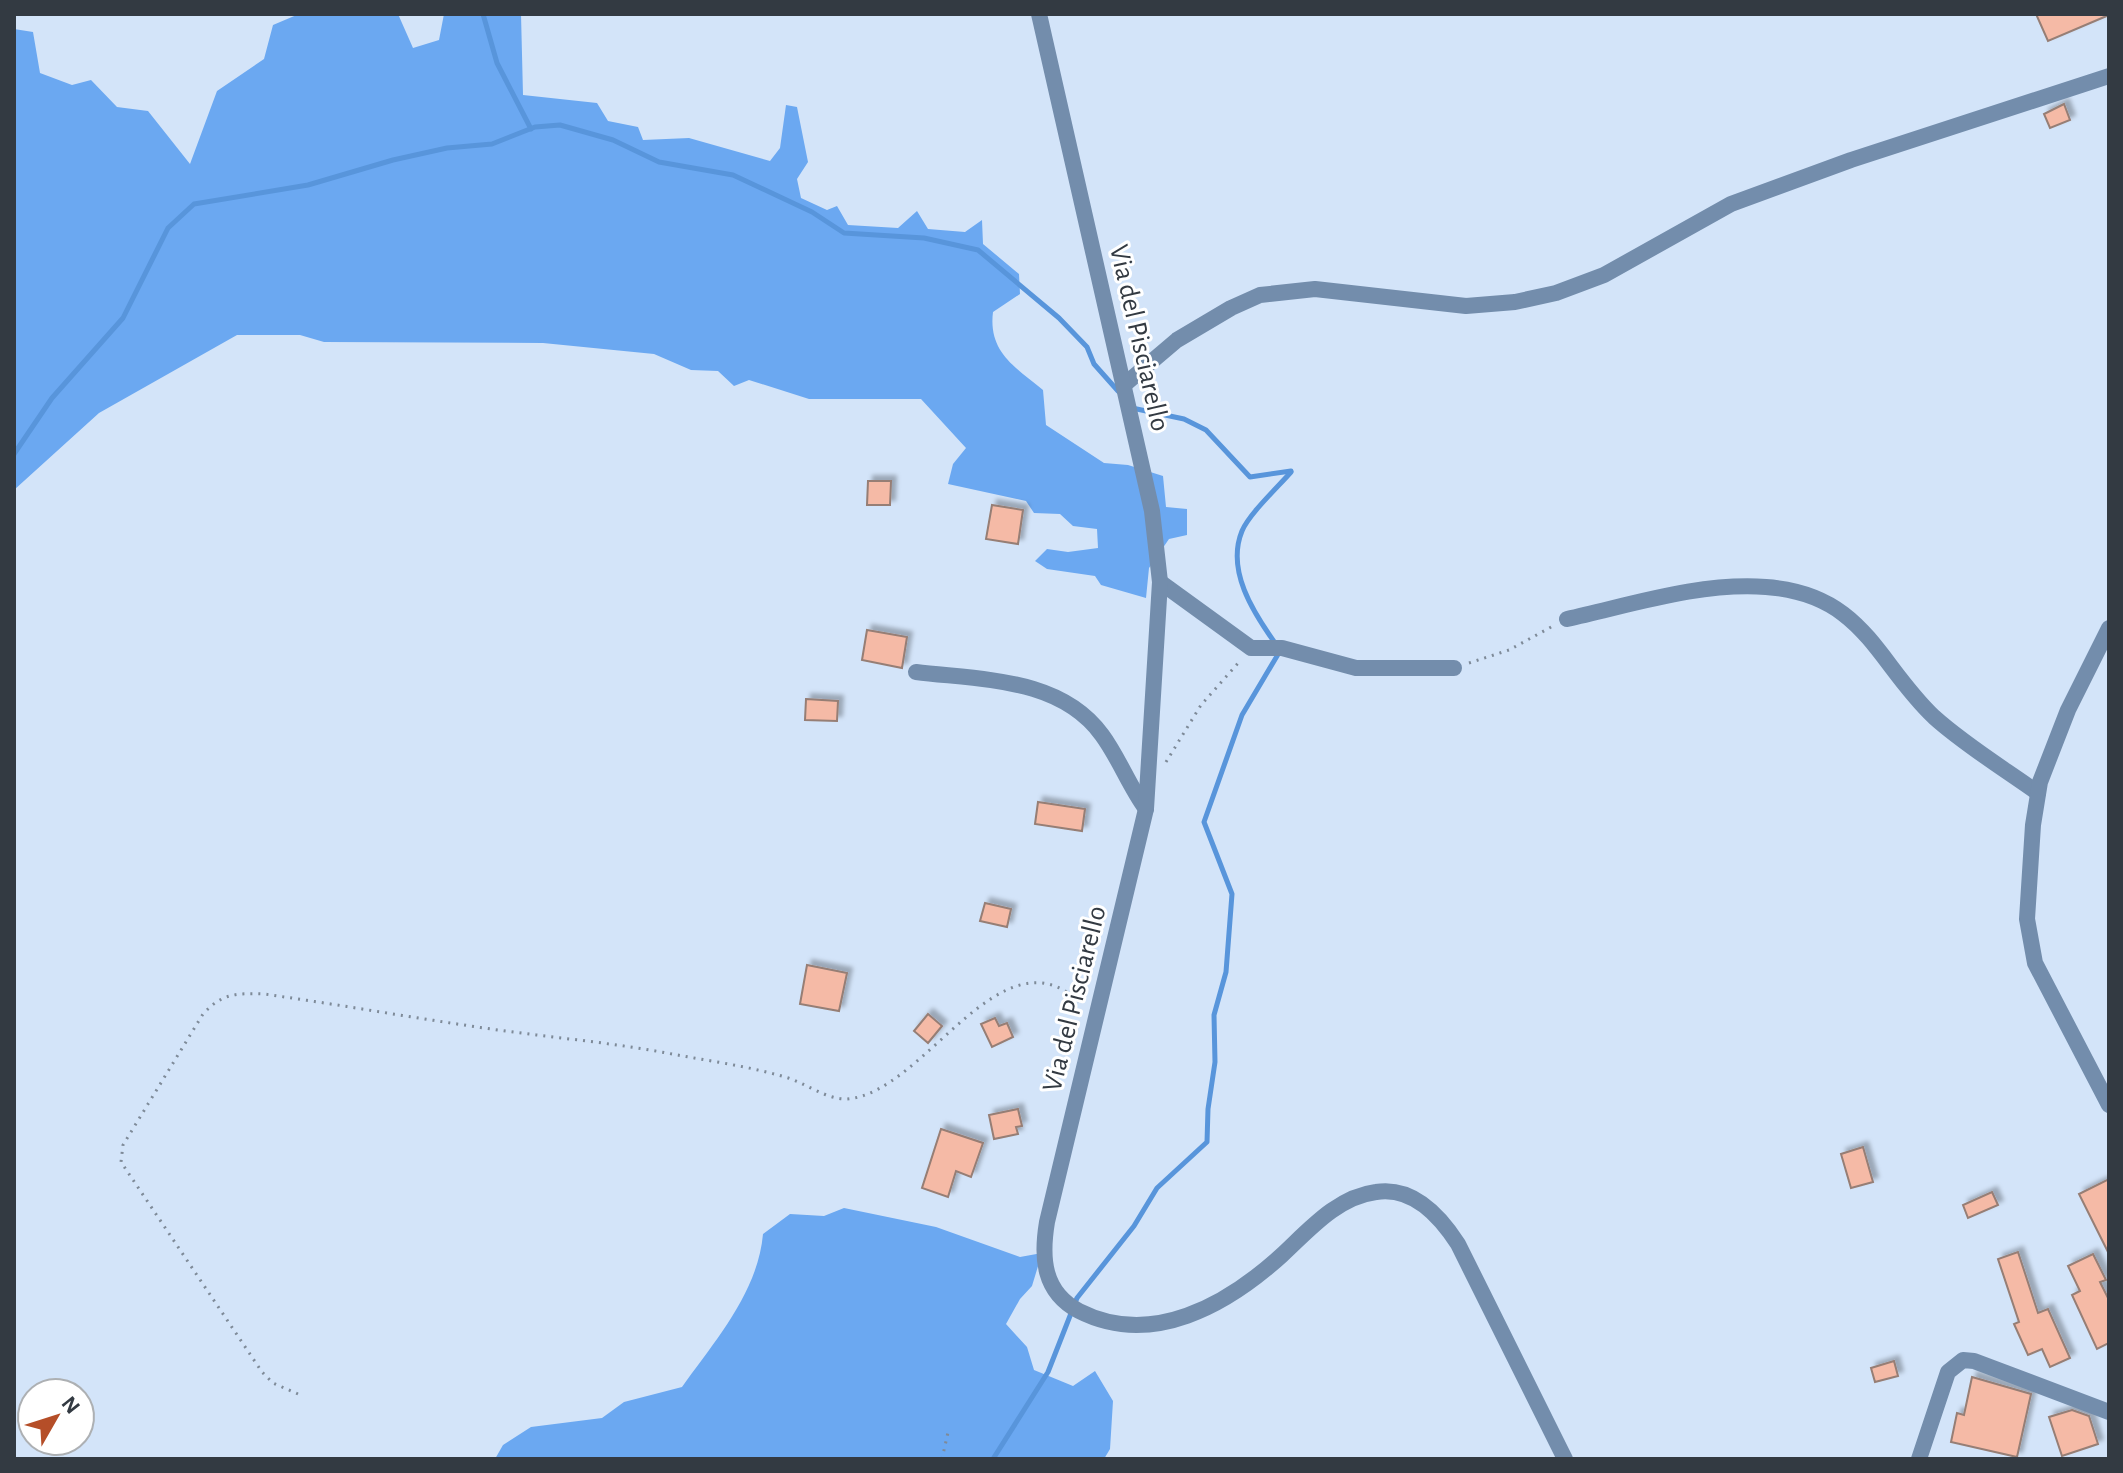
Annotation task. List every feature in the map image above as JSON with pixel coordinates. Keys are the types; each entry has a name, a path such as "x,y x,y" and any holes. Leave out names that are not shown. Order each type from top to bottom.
{"street":[{"name":"Via del Pisciarello","path":"1039,14 1154,521 1160,582 1146,809 1043,1249 1047,1276 1077,1309 1132,1326 1190,1315 1240,1289 1325,1216 1348,1201 1374,1192 1403,1195 1429,1208 1458,1244 1565,1459"},
{"path":"1124,385 1177,340 1260,295 1315,289 1466,306 1515,302 1556,293 1604,275 1731,204 1851,160 2109,76"},
{"path":"1160,582 1251,648 1282,648 1356,668 1454,668"},
{"path":"1567,619 1730,587 1775,588 1809,597 1855,623 1934,717 2038,793"},
{"path":"2109,628 2064,718 2038,793 2027,919 2030,948 2039,972 2109,1105"},
{"path":"916,672 1019,685 1067,702 1104,737 1146,809"},
{"path":"1919,1459 1948,1372 1963,1360 1974,1361 2109,1412"}],"path":[{"path":"1454,668 1509,650 1567,619"},
{"path":"1162,769 1201,705 1251,648"},
{"path":"298,1394 273,1383 262,1372 121,1162 120,1154 203,1014 216,1000 229,994 264,994 669,1053 786,1077 843,1100 863,1096 888,1083 984,1005 1031,980 1052,982 1067,990 1088,1012 1095,1027"},
{"path":"942,1459 949,1428"}],"shaded area":[{"path":"299,14 398,14 413,48 439,40 444,14 521,14 523,95 597,103 608,121 638,127 643,140 689,138 770,161 780,148 786,105 797,107 808,162 797,179 801,198 827,210 837,206 848,225 898,228 917,211 928,229 965,232 982,220 983,244 1019,274 1020,294 993,312 995,338 1006,357 1043,390 1046,425 1104,463 1128,465 1163,476 1166,507 1187,509 1187,535 1169,539 1149,568 1146,598 1101,585 1095,576 1047,569 1035,561 1047,549 1068,552 1098,548 1097,529 1073,526 1060,514 1034,513 1026,501 948,484 953,464 966,448 921,399 809,399 749,380 734,386 718,371 691,370 654,354 543,343 324,342 300,335 237,335 99,413 14,490 14,29 33,32 40,73 72,85 91,80 117,107 148,111 190,164 217,91 264,59 273,25"},
{"path":"844,1208 936,1227 1020,1257 1042,1253 1032,1286 1020,1299 1006,1324 1027,1347 1034,1370 1073,1386 1095,1371 1113,1401 1110,1449 1104,1459 495,1459 503,1445 531,1427 602,1418 624,1402 682,1387 744,1296 753,1276 763,1234 790,1214 824,1216"}],"building":[{"path":"2036,14 2109,14 2109,15 2048,41"},
{"path":"2064,104 2070,120 2050,128 2044,114"},
{"path":"868,481 891,481 890,505 867,505"},
{"path":"992,505 1023,510 1018,544 986,539"},
{"path":"867,630 907,637 902,668 862,660"},
{"path":"806,699 838,701 837,721 805,720"},
{"path":"1038,802 1085,809 1082,831 1035,824"},
{"path":"985,903 1011,909 1007,927 980,921"},
{"path":"807,965 847,973 839,1011 800,1004"},
{"path":"928,1014 942,1026 928,1043 914,1031"},
{"path":"995,1018 999,1026 1007,1023 1013,1037 992,1047 981,1024"},
{"path":"1018,1109 1022,1126 1016,1127 1018,1134 994,1139 989,1115"},
{"path":"941,1129 983,1143 971,1177 956,1171 948,1197 922,1188"},
{"path":"1863,1147 1873,1182 1851,1188 1841,1154"},
{"path":"2109,1179 2109,1254 2079,1194"},
{"path":"1992,1192 1998,1205 1968,1218 1963,1205"},
{"path":"2018,1252 2038,1313 2048,1309 2070,1358 2050,1367 2042,1349 2028,1355 2014,1324 2019,1322 1998,1259"},
{"path":"2093,1254 2106,1280 2100,1282 2109,1300 2109,1343 2097,1349 2072,1295 2080,1291 2068,1266"},
{"path":"1894,1361 1898,1376 1875,1382 1871,1368"},
{"path":"1972,1377 2031,1394 2017,1457 1951,1442 1957,1413 1964,1415"},
{"path":"2072,1410 2089,1416 2098,1444 2062,1456 2049,1417"}],"waterway":[{"path":"483,14 497,63 531,129"},
{"path":"14,454 52,398 123,318 168,228 194,204 308,185 393,160 447,148 492,144 535,127 560,125 613,140 659,162 733,175 812,212 844,233 924,238 978,250 1059,318 1087,347 1094,364 1118,391"},
{"path":"1132,408 1184,419 1206,430 1250,477 1291,471"},
{"path":"1275,643 1244,590 1237,561 1238,546 1242,531 1251,517 1291,472"},
{"path":"993,1459 1048,1372 1077,1298 1134,1226 1157,1188 1207,1142 1215,1062 1214,1015 1226,972 1232,894 1204,822 1242,715 1280,651"}]}
